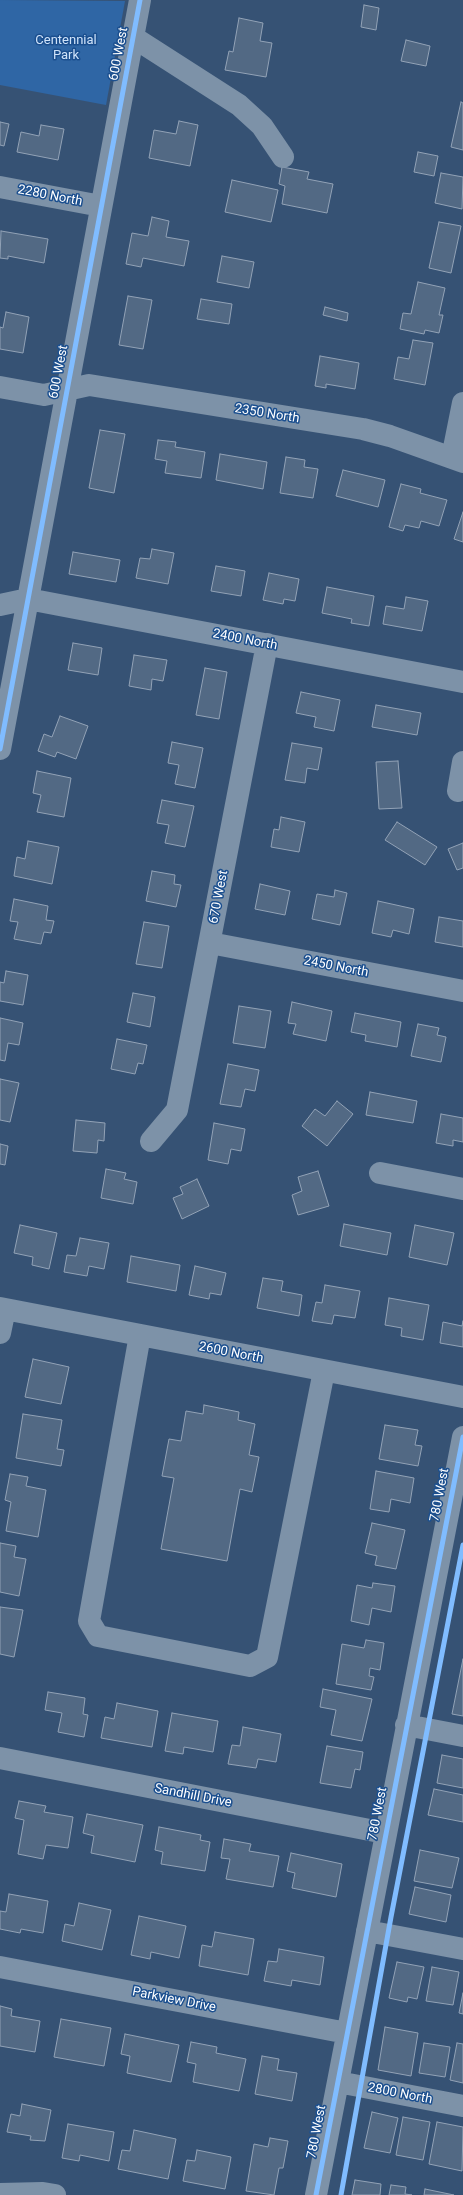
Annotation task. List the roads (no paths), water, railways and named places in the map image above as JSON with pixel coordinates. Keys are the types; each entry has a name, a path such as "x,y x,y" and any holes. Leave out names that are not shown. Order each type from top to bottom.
{"street":[{"name":"600 West","path":"0,748 140,0"},
{"path":"133,37 239,105 262,126 283,157"},
{"name":"2280 North","path":"0,187 101,206"},
{"name":"2350 North","path":"0,387 44,395 89,385 363,429 390,436 458,460"},
{"path":"458,460 463,403"},
{"path":"0,605 28,599"},
{"name":"2400 North","path":"28,599 463,682"},
{"name":"670 West","path":"151,1141 177,1110 267,644"},
{"path":"458,791 463,762"},
{"name":"2450 North","path":"210,943 463,991"},
{"path":"380,1173 463,1189"},
{"path":"0,1333 3,1308"},
{"name":"2600 North","path":"3,1308 463,1397"},
{"path":"140,1335 89,1621 98,1636 250,1666 267,1657 324,1371"},
{"name":"780 West","path":"316,2195 406,1725 454,1523 463,1436"},
{"path":"406,1725 463,1736"},
{"name":"Sandhill Drive","path":"0,1758 385,1833"},
{"path":"367,1931 463,1948"},
{"name":"Parkview Drive","path":"0,1967 348,2034"},
{"name":"2800 North","path":"338,2082 463,2106"},
{"path":"0,2194 43,2193 55,2195"}],"park label":[{"name":"Centennial Park","path":"66,48"}]}
